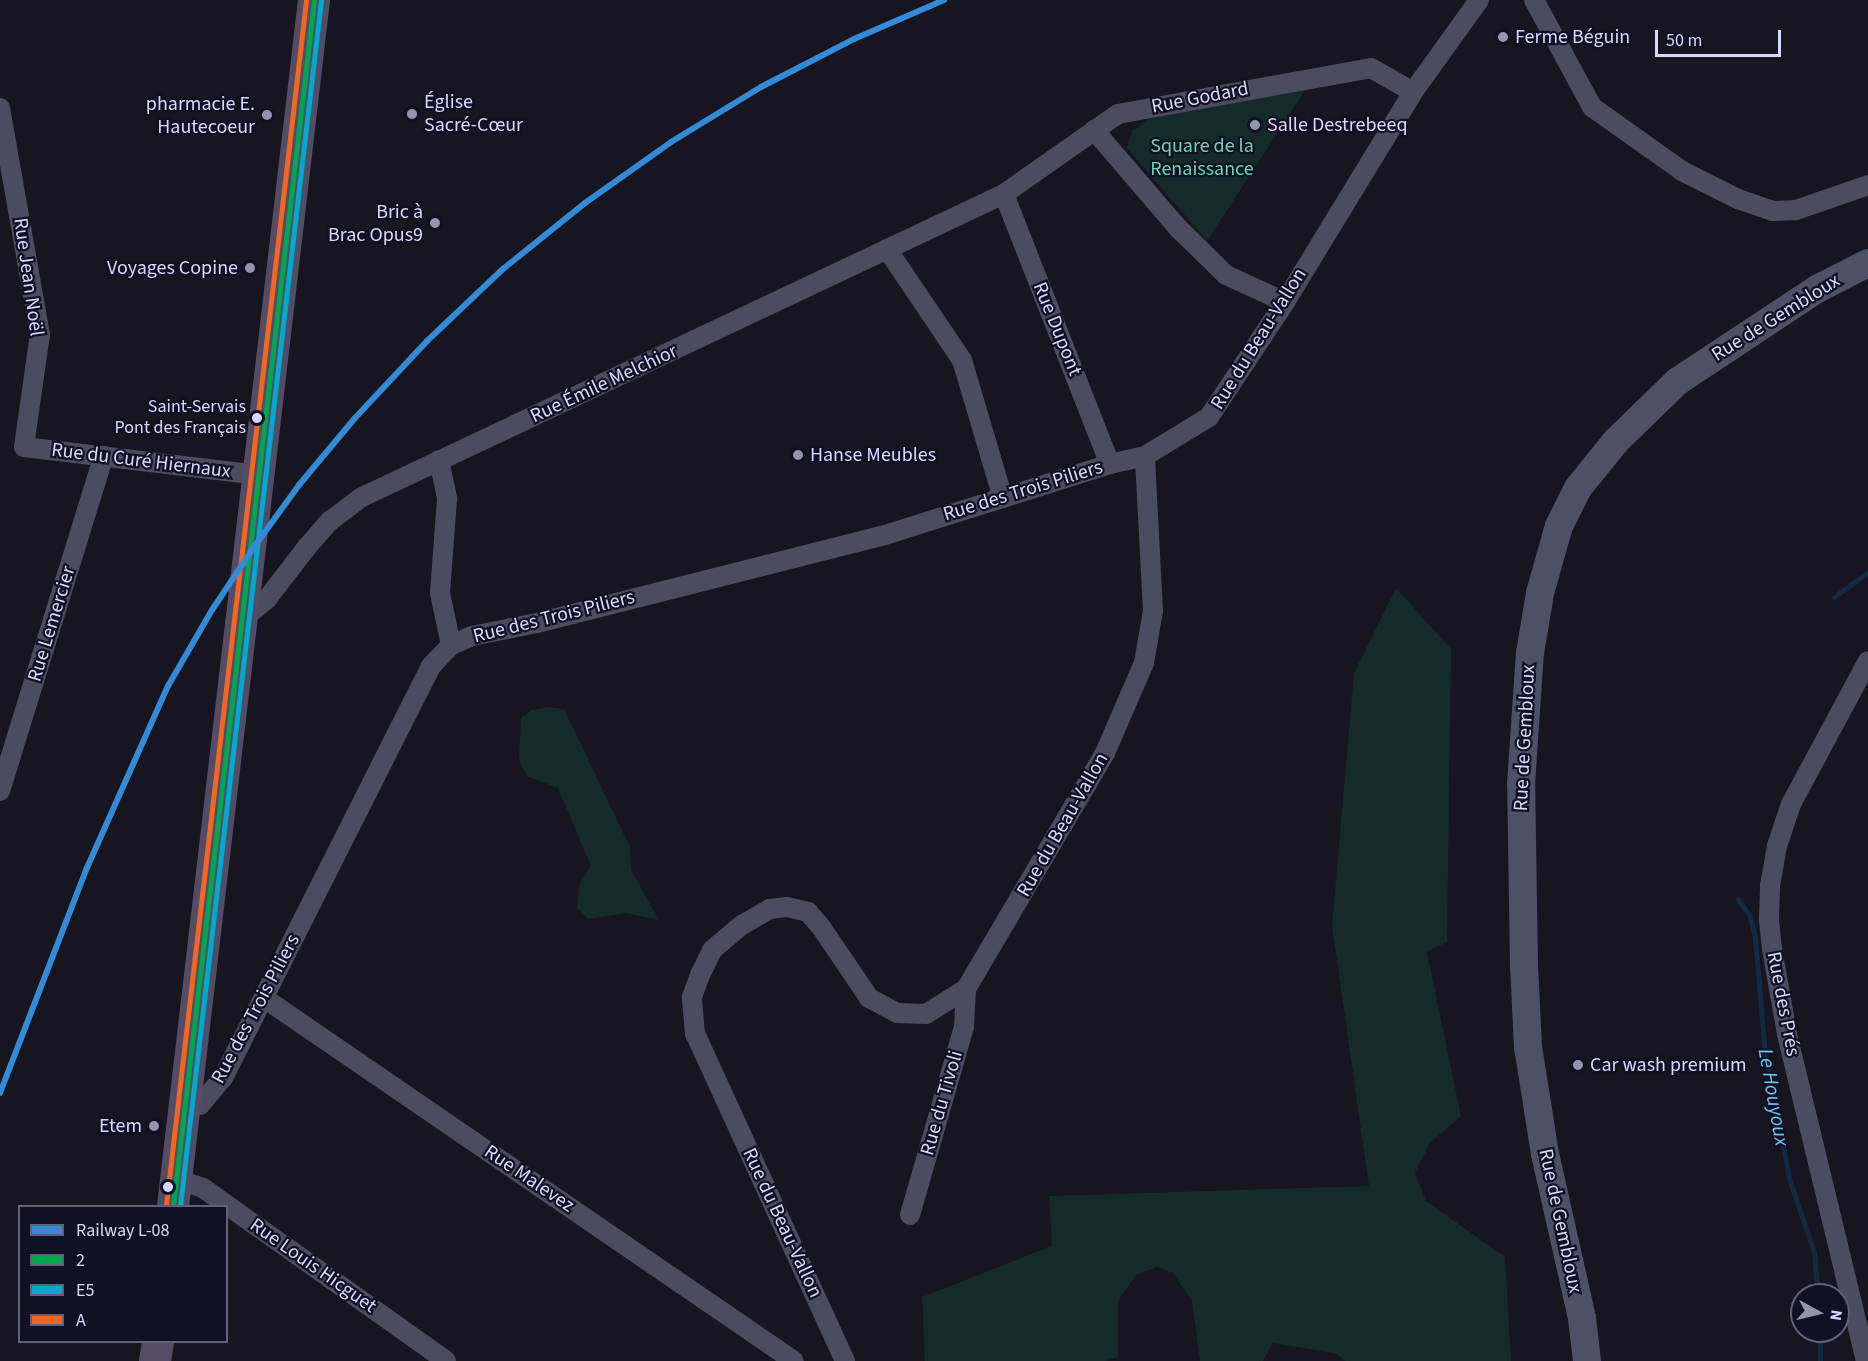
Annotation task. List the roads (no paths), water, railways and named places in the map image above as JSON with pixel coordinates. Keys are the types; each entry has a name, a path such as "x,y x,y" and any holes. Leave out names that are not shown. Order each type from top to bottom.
{"main road":[{"path":"175,1193 240,621 315,0"},
{"name":"Rue de Gembloux","path":"1587,1361 1582,1318 1539,1119 1528,1036 1521,784 1530,653 1540,593 1559,526 1578,488 1616,441 1678,381 1817,289 1868,263"},
{"path":"156,1361 158,1343"}],"street":[{"name":"Rue du Beau-Vallon","path":"845,1361 695,1034 692,997 712,950 742,925 770,909 787,907 808,912 821,927 869,998 897,1013 926,1014 966,988 1105,753 1144,663 1153,611 1145,456 1209,417 1285,302 1413,92 1479,0"},
{"path":"1534,0 1592,106 1682,171 1738,199 1772,211 1796,210 1868,185"},
{"name":"Rue Godard","path":"1004,194 1118,114 1371,68 1413,92"},
{"name":"Rue Jean Noël","path":"0,108 40,334 24,447"},
{"path":"1094,130 1178,228 1226,275 1285,302"},
{"name":"Rue Émile Melchior","path":"240,621 267,599 330,521 360,498 1004,194"},
{"name":"Rue Dupont","path":"1004,194 1110,464"},
{"path":"887,249 962,360 1003,498"},
{"name":"Rue du Curé Hiernaux","path":"24,447 258,475"},
{"name":"Rue Lemercier","path":"0,791 104,456"},
{"name":"Rue des Trois Piliers","path":"184,1106 200,1105 223,1078 431,666 451,645 472,636 537,623 885,534 1110,464 1145,456"},
{"path":"439,460 447,500 440,593 451,645"},
{"name":"Rue des Prés","path":"1866,1361 1787,1034 1769,918 1770,886 1777,846 1791,804 1868,661"},
{"name":"Rue du Tivoli","path":"910,1215 964,1027 966,988"},
{"name":"Rue Malevez","path":"264,998 794,1361"},
{"name":"Rue Louis Hicguet","path":"175,1193 203,1188 227,1205"},
{"name":"Rue Louis Hicguet","path":"228,1206 446,1361"}],"waterway":[{"name":"Le Houyoux","path":"1834,597 1868,572"},
{"name":"Le Houyoux","path":"1738,899 1750,916 1755,938 1765,1054 1789,1178 1814,1252 1817,1283"},
{"name":"Le Houyoux","path":"1820,1343 1820,1361"}],"rail line":[{"name":"L-08","path":"0,1093 86,870 168,686 212,610 254,547 299,485 355,418 427,341 503,269 585,203 671,142 761,87 854,39 944,0"}],"place":[{"name":"Ferme Béguin","path":"1503,37"},
{"name":"Église Sacré-Cœur","path":"412,114"},
{"name":"pharmacie E. Hautecoeur","path":"267,115"},
{"name":"Salle Destrebeeq","path":"1255,125"},
{"name":"Bric à Brac Opus9","path":"435,223"},
{"name":"Voyages Copine","path":"250,268"},
{"name":"Saint-Servais Pont des Français","path":"257,418"},
{"name":"Hanse Meubles","path":"798,455"},
{"name":"Car wash premium","path":"1578,1065"},
{"name":"Etem","path":"154,1126"}],"park label":[{"name":"Square de la Renaissance","path":"1202,158"}]}
